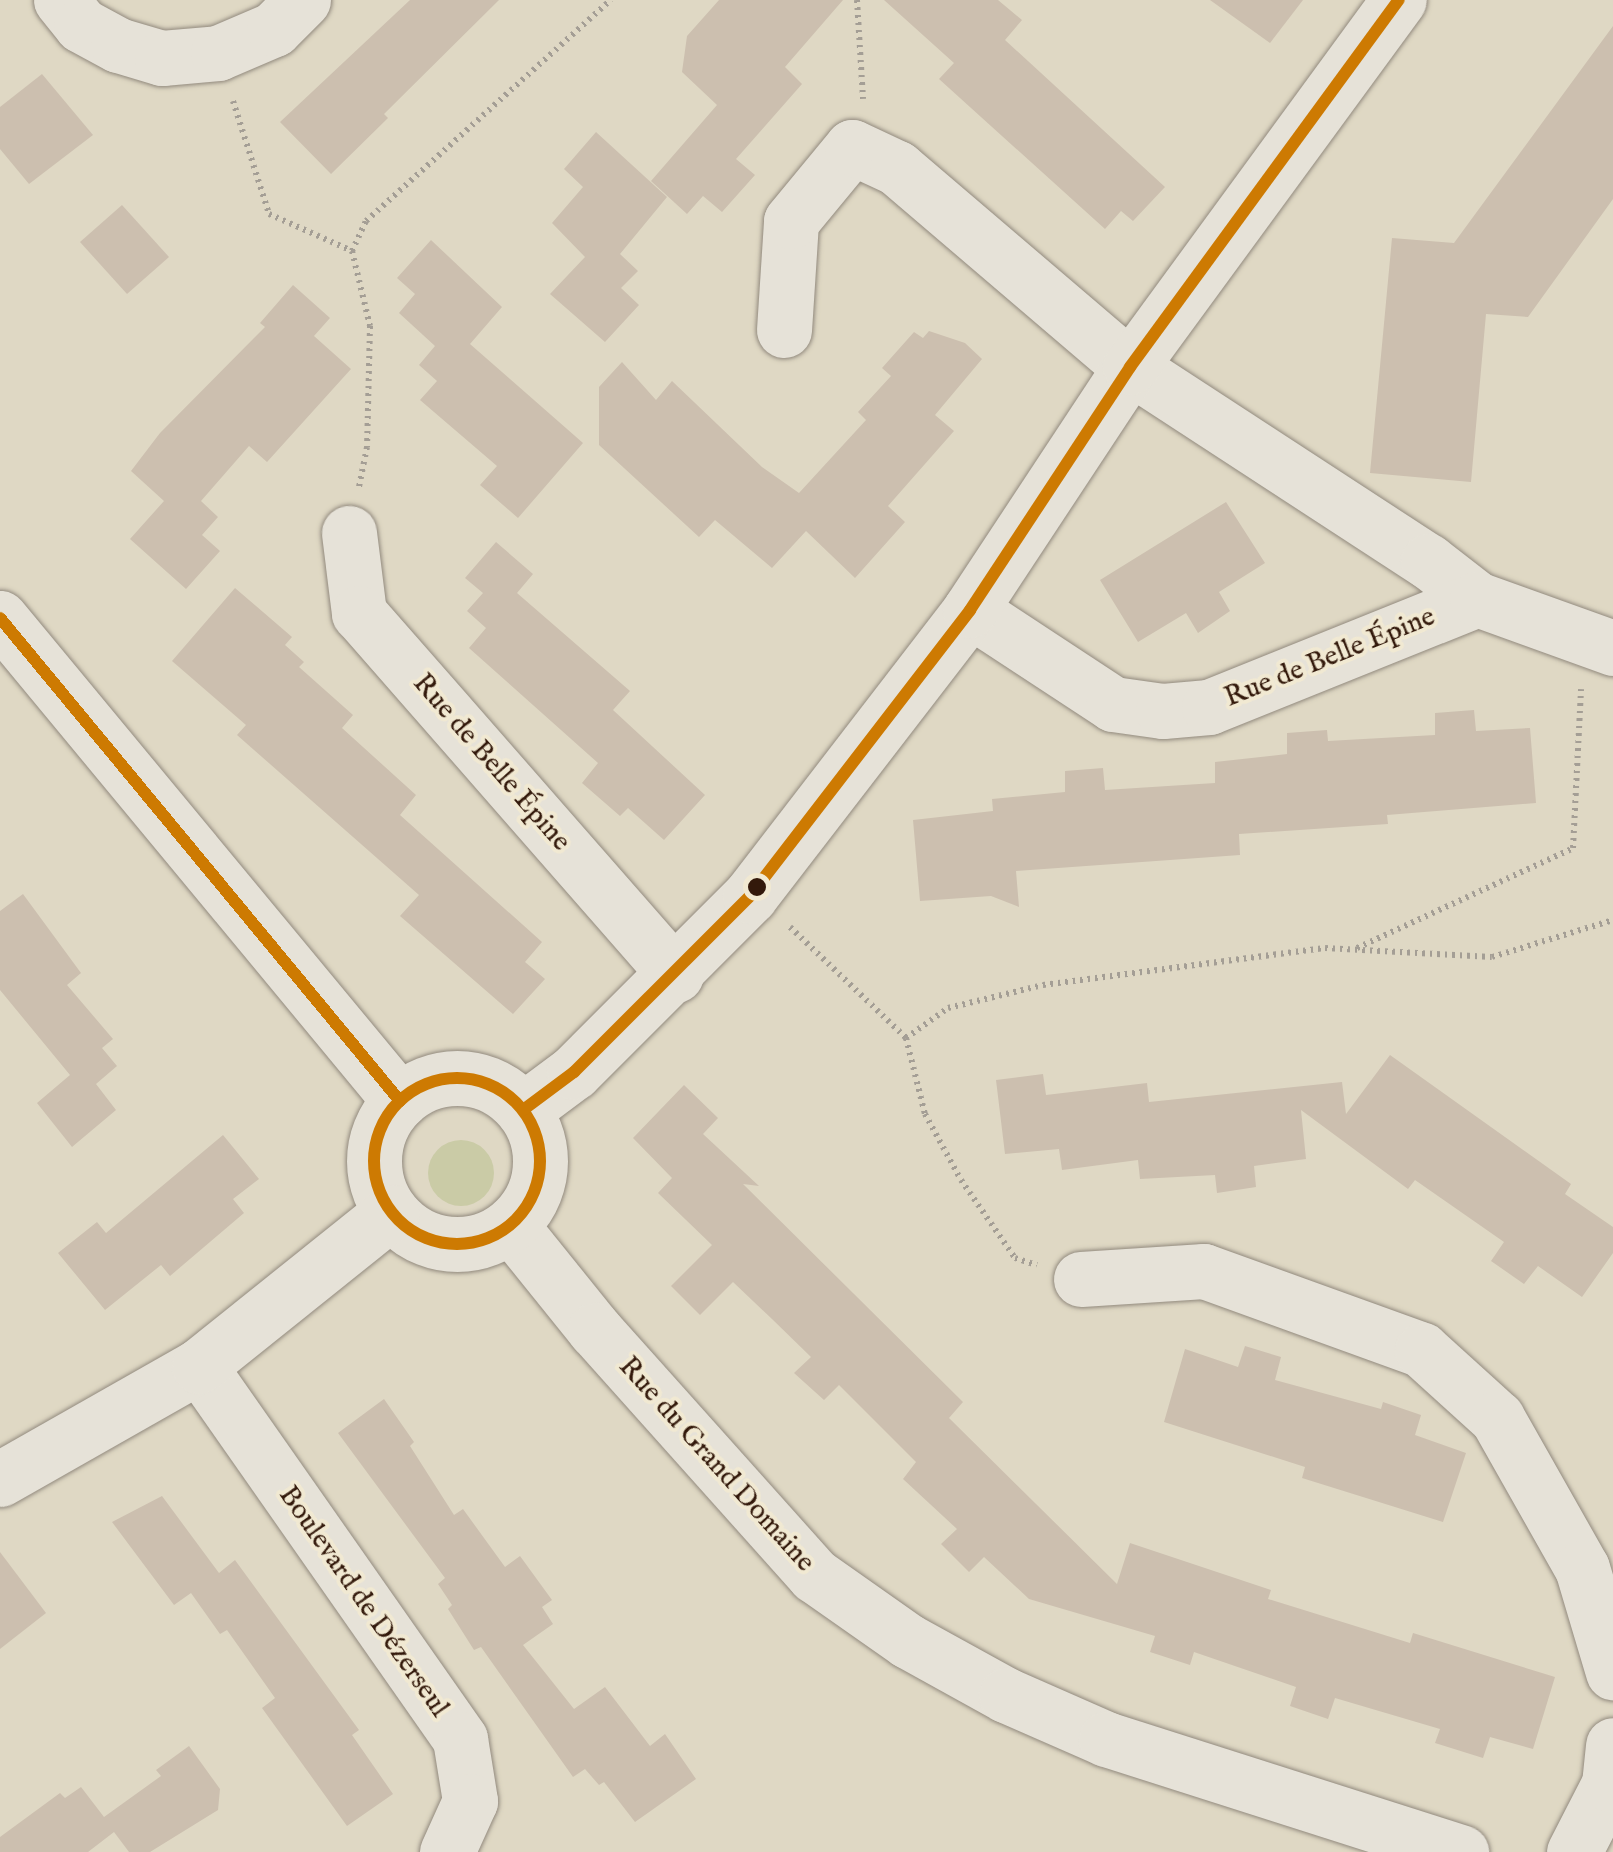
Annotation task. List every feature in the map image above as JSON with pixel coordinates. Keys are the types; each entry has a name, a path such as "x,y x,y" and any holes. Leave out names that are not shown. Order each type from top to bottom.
{"street":[{"path":"61,0 80,25 118,44 162,58 218,53 274,29 303,0"},
{"path":"523,1110 574,1072 750,896 970,610 1130,367 1399,0"},
{"path":"784,330 791,221 852,147 867,154"},
{"name":"Rue de Belle Épine","path":"867,154 897,168 1130,367 1428,561 1477,599 1598,643"},
{"name":"Rue de Belle Épine","path":"349,532 359,613 676,974"},
{"name":"Rue de Belle Épine","path":"970,610 1114,704 1163,711 1209,707 1477,599"},
{"path":"0,618 400,1101"},
{"path":"456,1078 482,1081 504,1092 523,1110 536,1132 541,1158 538,1183 528,1207 510,1226 487,1239 461,1244 434,1242 410,1230 390,1212 378,1188 374,1162 378,1136 400,1101 431,1082 456,1078"},
{"path":"0,1480 200,1366 390,1212"},
{"name":"Rue du Grand Domaine","path":"510,1226 595,1330 814,1575 908,1640 1006,1695 1106,1739 1461,1852"},
{"path":"1081,1279 1204,1271 1422,1350 1496,1418 1597,1564 1613,1672"},
{"name":"Boulevard de Dézerseul","path":"200,1366 460,1739 470,1801 447,1852"},
{"path":"1574,1852 1609,1784 1613,1746"}],"path":[{"path":"349,532 367,447 370,326 352,251 366,221 611,0"},
{"path":"857,0 867,154"},
{"path":"218,53 270,214 352,251"},
{"path":"1354,949 1573,848 1598,643"},
{"path":"750,896 795,931 906,1038 925,1114 960,1180 1015,1258 1081,1279"},
{"path":"906,1038 948,1008 1043,985 1325,948 1492,957 1613,920"}],"green space":[{"path":"461,1140 474,1142 484,1150 492,1160 492,1186 484,1196 474,1204 461,1206 448,1204 438,1196 430,1186 428,1173 430,1160 438,1150 448,1142"}],"building":[{"path":"410,0 499,0 384,114 388,118 331,174 280,122"},
{"path":"719,0 843,0 785,67 802,84 736,159 755,175 722,212 703,196 687,214 651,181 717,105 682,72 687,36"},
{"path":"884,0 998,0 1022,20 1005,40 1165,187 1133,221 1121,211 1105,229 939,79 954,63"},
{"path":"1210,0 1303,0 1270,43"},
{"path":"1613,26 1613,199 1528,317 1486,314 1471,482 1370,473 1392,238 1454,243"},
{"path":"42,74 93,135 29,184 0,149 0,107"},
{"path":"596,132 667,197 620,254 638,271 621,288 639,305 605,342 550,294 585,257 552,223 583,187 564,169"},
{"path":"122,205 169,257 127,294 80,242"},
{"path":"431,240 502,307 470,344 583,443 518,518 480,485 497,466 420,400 437,381 419,365 435,346 399,313 415,294 397,278"},
{"path":"293,285 330,318 314,336 351,369 267,462 249,446 201,501 218,517 202,535 220,551 186,589 130,539 164,501 131,471 160,433 265,327 260,323"},
{"path":"929,331 965,343 982,359 935,415 954,431 888,506 905,522 855,578 806,531 772,568 715,520 699,537 599,445 599,387 622,362 656,400 672,381 762,467 799,493 866,420 858,412 891,376 882,368 914,332 923,338"},
{"path":"1226,502 1265,563 1219,592 1230,611 1198,633 1186,613 1138,642 1100,580"},
{"path":"496,542 533,574 517,593 630,691 613,710 705,795 664,840 628,808 620,816 582,783 598,763 469,648 486,628 467,611 483,593 465,578"},
{"path":"235,588 292,637 285,645 304,662 299,667 353,715 342,728 416,795 400,815 542,942 525,962 545,979 513,1014 400,916 419,895 237,735 246,725 172,661"},
{"path":"1474,710 1476,731 1530,728 1536,803 1387,815 1388,824 1239,834 1240,855 1016,871 1019,907 991,896 920,901 913,820 993,811 992,799 1065,792 1065,771 1103,768 1105,790 1215,783 1215,762 1287,754 1287,733 1327,730 1328,741 1435,735 1435,713"},
{"path":"23,894 81,973 67,985 113,1039 102,1048 117,1066 96,1084 116,1110 72,1147 37,1103 70,1075 0,990 0,911"},
{"path":"1390,1055 1571,1184 1565,1194 1613,1227 1613,1253 1582,1297 1538,1266 1524,1284 1491,1261 1504,1242 1415,1180 1408,1189 1301,1110 1306,1159 1254,1166 1256,1187 1217,1193 1215,1175 1140,1179 1138,1160 1062,1170 1059,1149 1005,1154 996,1080 1043,1074 1046,1095 1147,1083 1149,1102 1342,1082 1346,1114"},
{"path":"684,1085 718,1118 703,1134 759,1186 743,1184 963,1402 949,1418 1117,1584 1130,1543 1271,1590 1268,1599 1410,1643 1413,1633 1555,1677 1533,1749 1490,1737 1483,1758 1435,1743 1440,1729 1335,1698 1328,1719 1290,1706 1296,1687 1194,1652 1190,1665 1150,1652 1155,1636 1029,1599 984,1557 969,1572 941,1544 957,1529 903,1479 916,1462 839,1385 824,1400 794,1373 811,1357 772,1319 733,1282 700,1315 671,1286 712,1245 658,1193 672,1178 633,1138"},
{"path":"223,1135 259,1179 233,1199 244,1213 170,1276 161,1265 105,1310 58,1253 97,1222 106,1233"},
{"path":"1245,1346 1281,1357 1275,1380 1381,1409 1383,1402 1421,1415 1415,1435 1466,1453 1443,1522 1302,1478 1305,1467 1164,1422 1185,1349 1238,1367"},
{"path":"384,1399 414,1442 410,1446 454,1515 463,1509 505,1567 520,1556 552,1600 542,1607 553,1624 523,1645 574,1709 605,1687 650,1746 665,1734 696,1779 635,1822 604,1782 599,1785 585,1769 573,1777 481,1647 474,1650 448,1609 452,1605 438,1584 445,1578 338,1433"},
{"path":"162,1496 219,1573 235,1560 359,1730 352,1735 393,1794 347,1826 262,1708 275,1698 227,1630 220,1634 191,1593 174,1605 112,1522"},
{"path":"0,1552 46,1613 0,1649"},
{"path":"189,1746 220,1789 218,1810 150,1852 129,1852 114,1832 88,1852 0,1852 0,1837 60,1793 65,1798 81,1787 104,1817 161,1776 156,1770"}],"transit line":[{"path":"523,1110 574,1072 750,896 970,610 1130,367 1399,0"},
{"path":"0,618 400,1101"},
{"path":"457,1078 489,1085 516,1102 533,1129 540,1161 533,1193 516,1220 489,1237 457,1244 425,1237 398,1220 381,1193 374,1161 381,1129 398,1102 425,1085 457,1078"}]}
